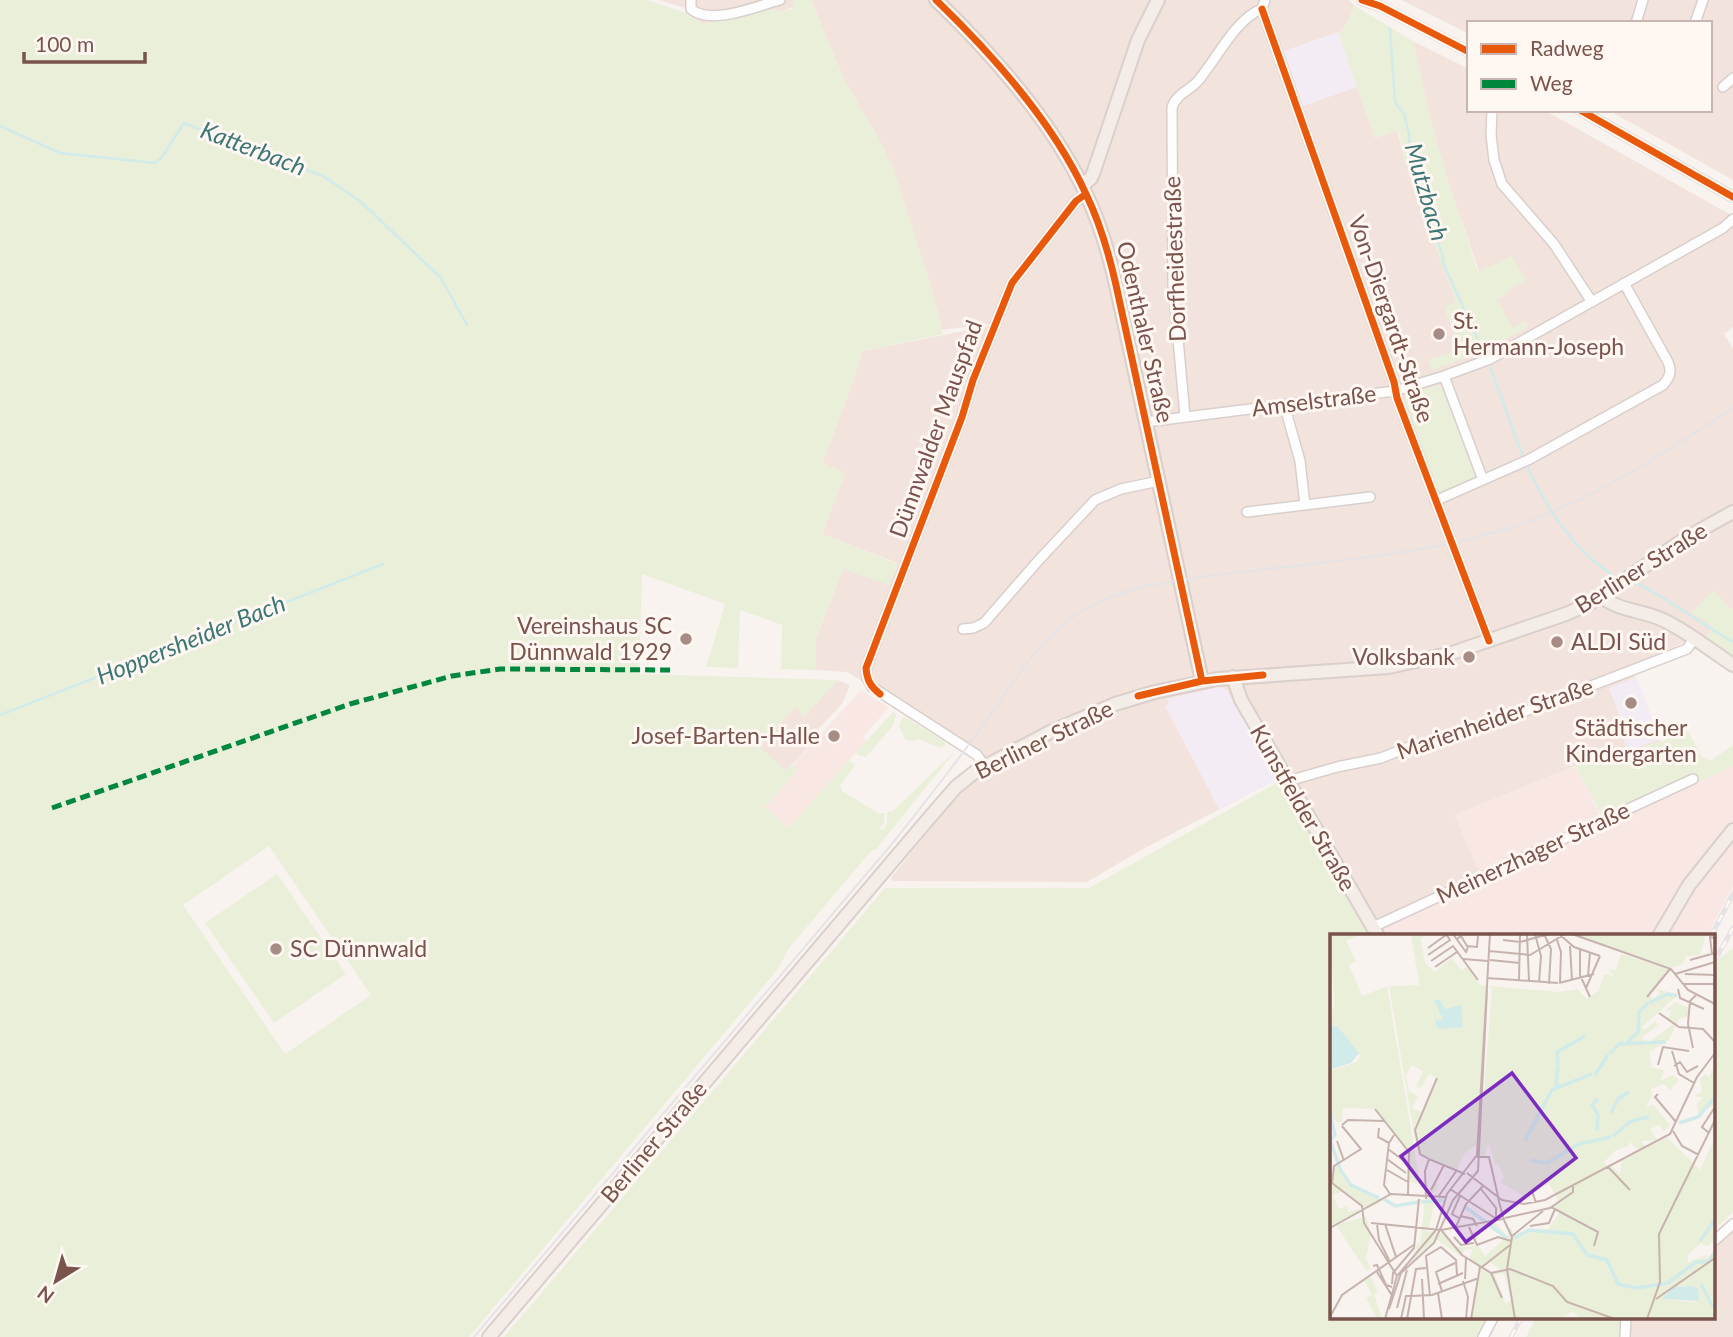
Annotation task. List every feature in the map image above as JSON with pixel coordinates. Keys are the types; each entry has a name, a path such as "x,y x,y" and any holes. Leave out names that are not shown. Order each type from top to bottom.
{"main road":[{"name":"Odenthaler Straße","path":"936,0 1028,102 1055,138 1084,190 1109,254 1202,681"},
{"name":"Dünnwalder Mauspfad","path":"1084,190 1094,171 1138,40 1158,0"},
{"name":"Berliner Straße","path":"489,1337 930,817 966,778 984,765 1115,704 1154,692 1233,677 1399,665 1441,656 1489,641 1566,614 1601,596 1686,538 1733,512"},
{"path":"1601,596 1612,605 1664,620 1733,665"},
{"name":"Kunstfelder Straße","path":"1233,677 1241,700 1376,931"},
{"path":"1660,934 1689,885 1733,830"}],"street":[{"path":"691,0 691,9 695,13 716,17 780,0"},
{"path":"1362,0 1380,6 1467,51"},
{"path":"1637,21 1643,0"},
{"path":"1696,21 1703,0"},
{"name":"Dorfheidestraße","path":"1185,416 1173,284 1172,108 1174,101 1204,74 1249,13 1263,4"},
{"name":"Von-Diergardt-Straße","path":"1263,4 1395,391 1489,641"},
{"path":"1723,87 1733,78"},
{"path":"1492,112 1494,160 1502,184 1554,244 1592,302"},
{"path":"1595,114 1733,197"},
{"name":"Dünnwalder Mauspfad","path":"984,765 977,755 880,694 867,678 866,668 1012,283 1084,190"},
{"name":"Amselstraße","path":"1146,422 1395,391 1444,376 1487,360 1723,228 1733,219"},
{"path":"1435,501 1525,461 1668,380 1668,362 1624,283"},
{"name":"Von-Diergardt-Straße","path":"1444,376 1483,480"},
{"path":"1284,404 1300,461 1305,505"},
{"path":"964,629 984,623 1096,500 1121,489 1159,481"},
{"path":"1247,512 1370,497"},
{"name":"Marienheider Straße","path":"1288,782 1293,778 1381,758 1515,716 1687,649 1694,639"},
{"name":"Meinerzhager Straße","path":"1376,931 1693,779"},
{"path":"1716,1240 1732,1228"},
{"path":"1483,1337 1492,1320"}],"shaded area":[{"path":"659,0 794,0 794,7 782,11 765,9 703,24 686,13 685,8"},
{"path":"811,0 1349,0 1355,6 1343,31 1338,33 1375,138 1397,130 1405,164 1412,162 1413,176 1410,177 1487,295 1447,179 1413,41 1467,68 1467,112 1548,112 1733,216 1733,327 1724,334 1733,348 1733,609 1726,606 1714,591 1712,626 1705,641 1698,636 1632,667 1660,742 1575,766 1455,815 1479,871 1365,927 1279,778 1143,849 1087,882 893,881 891,878 956,796 993,765 972,747 847,672 815,670 816,638 843,569 897,563 822,534 845,473 822,463 862,351 990,324 942,330 929,279 882,145 844,80"},
{"path":"1401,0 1733,0 1733,180 1612,112 1712,112 1712,21 1467,21 1467,33"},
{"path":"1338,32 1357,87 1303,106 1284,51"},
{"name":"Städtischer Kindergarten","path":"1637,677 1660,739 1628,751 1616,719 1620,717 1609,688"},
{"path":"837,680 850,685 842,704 807,741 810,745 786,771 759,748 795,706 805,716"},
{"path":"1219,687 1227,690 1279,778 1219,809 1165,706 1169,704 1167,699"},
{"path":"861,690 888,707 863,737 866,741 788,828 759,802"},
{"path":"1575,766 1600,815 1479,871 1455,815"},
{"path":"1733,766 1733,886 1708,934 1382,934 1379,929"},
{"path":"1733,1231 1733,1337 1620,1337 1620,1320 1716,1320 1716,1244"}],"green space":[{"path":"0,0 647,0 686,13 703,24 765,9 792,9 794,0 811,0 844,80 893,168 929,279 943,334 862,351 822,463 845,473 822,534 898,564 889,585 843,569 816,637 815,670 781,669 782,625 740,610 738,668 706,667 725,604 642,574 639,674 837,680 805,716 794,707 760,747 786,771 792,765 798,770 766,806 759,802 788,828 849,760 855,766 840,785 842,791 878,813 885,813 884,823 880,828 882,830 887,824 887,812 893,811 956,750 876,849 871,851 789,948 778,969 469,1337 0,1337","holes":["269,846 371,995 285,1054 183,905"]},
{"path":"1355,6 1413,41 1447,179 1478,272 1512,256 1526,281 1509,288 1511,291 1497,300 1513,328 1526,321 1529,326 1486,350 1432,370 1428,360 1460,350 1444,307 1456,302 1410,177 1413,176 1412,163 1405,165 1398,130 1375,138 1338,32 1343,30"},
{"path":"1439,385 1476,477 1443,493 1437,490 1403,402 1406,396"},
{"path":"1714,590 1726,606 1733,609 1733,659 1705,641 1712,626 1691,613"},
{"path":"894,711 896,716 893,726 866,757 858,755 856,752"},
{"path":"905,717 945,742 945,745 941,748 918,739 906,740 899,727"},
{"path":"1688,731 1702,757 1710,761 1733,745 1733,766 1607,826 1575,766 1660,742"},
{"path":"1280,781 1370,934 1330,934 1330,1320 1493,1320 1487,1337 504,1337 885,888 1089,888"},
{"name":"SC Dünnwald","path":"277,874 346,974 274,1023 205,923"},
{"path":"1733,948 1733,1212 1716,1228 1716,966 1719,959"},
{"path":"1535,1320 1620,1320 1620,1337 1526,1337"}],"waterway":[{"name":"Mutzbach","path":"1390,29 1395,102 1404,114 1409,143 1443,263 1483,351"},
{"name":"Katterbach","path":"0,126 60,153 155,163 162,157 184,123 323,176 360,201 441,278 467,325"},
{"name":"Mutzbach","path":"1490,367 1523,457"},
{"name":"Mutzbach","path":"1527,466 1562,527 1586,554 1613,575"},
{"name":"Hoppersheider Bach","path":"0,715 383,564"},
{"name":"Mutzbach","path":"1634,582 1733,642"}],"tram line":[{"path":"474,1337 891,845 1032,657 1052,634 1073,617 1101,601 1141,587 1372,557 1464,540 1509,528 1597,491 1652,460 1733,408"}],"railway":[{"path":"1712,934 1733,894"},
{"path":"1716,958 1733,928"},
{"path":"1511,1337 1520,1320"}],"marked path":[{"path":"52,808 350,704 452,676 500,669 673,670"}],"cycle path":[{"path":"936,0 999,66 1039,116 1073,168 1096,216 1116,285 1202,681"},
{"path":"1362,0 1380,6 1467,51"},
{"path":"1262,9 1394,382 1397,398 1489,641"},
{"path":"1584,112 1733,197"},
{"path":"880,694 870,682 866,668 1012,283 1076,201 1086,194"},
{"path":"1138,696 1202,681 1263,675"}],"place":[{"name":"St. Hermann-Joseph","path":"1439,334"},
{"name":"Vereinshaus SC Dünnwald 1929","path":"686,639"},
{"name":"ALDI Süd","path":"1557,642"},
{"name":"Volksbank","path":"1469,657"},
{"name":"Städtischer Kindergarten","path":"1631,703"},
{"name":"Josef-Barten-Halle","path":"834,736"},
{"name":"SC Dünnwald","path":"276,949"}]}
